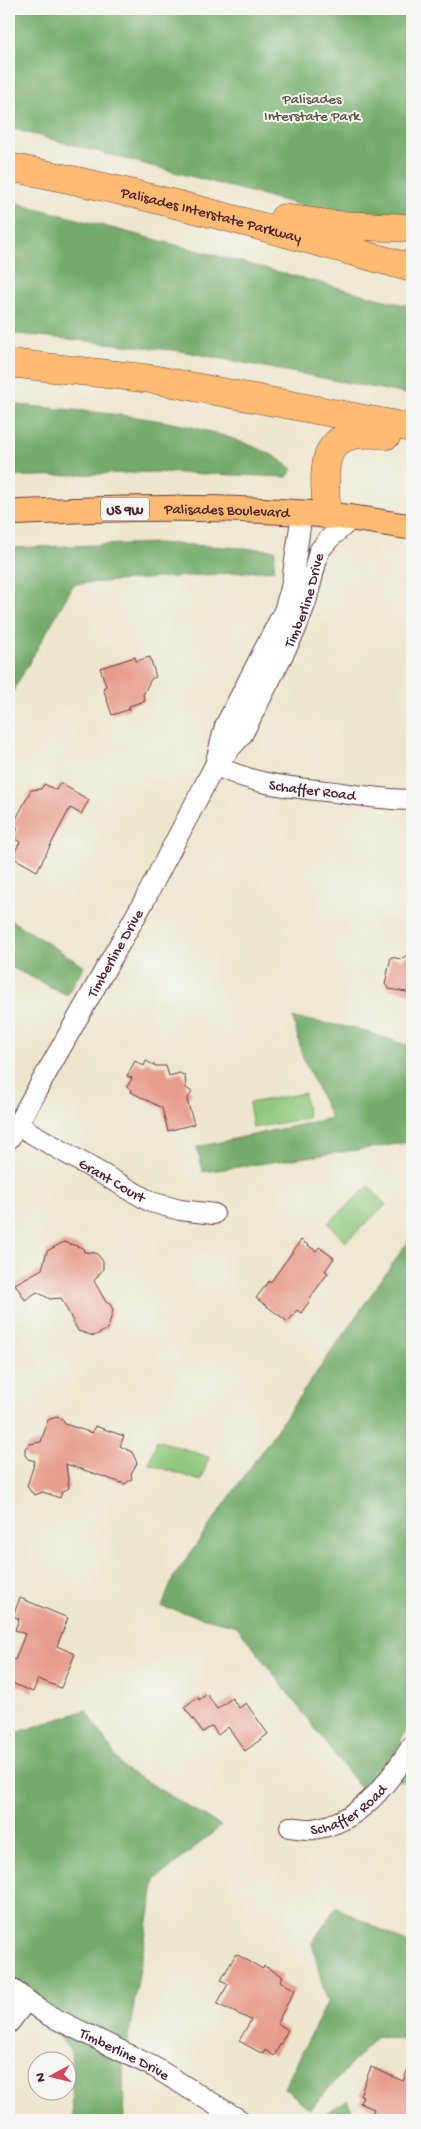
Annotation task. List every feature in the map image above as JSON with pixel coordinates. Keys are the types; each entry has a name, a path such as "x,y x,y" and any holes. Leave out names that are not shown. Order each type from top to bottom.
{"highway":[{"name":"Palisades Interstate Parkway","path":"9,167 85,182 222,216 412,268"},
{"path":"85,182 320,223 412,228"},
{"path":"9,363 152,379 412,428"},
{"path":"327,515 324,467 328,455 335,444 351,435 365,433 412,438"}],"main road":[{"name":"Palisades Boulevard","path":"9,513 162,508 327,515 412,527"}],"street":[{"name":"Timberline Drive","path":"243,713 295,631 306,602 319,551 329,539 327,515"},
{"name":"Timberline Drive","path":"13,1132 144,900 215,765 242,735 243,713 284,611 291,588 327,515"},
{"name":"Schaffer Road","path":"215,765 242,778 262,783 389,799 412,800"},
{"name":"Grant Court","path":"13,1132 151,1202 180,1210 214,1214"},
{"name":"Schaffer Road","path":"290,1827 313,1829 334,1822 354,1812 372,1799 396,1772 412,1746"},
{"name":"Timberline Drive","path":"9,1987 46,2014 154,2067 240,2120"},
{"path":"9,2023 26,2001"}],"green space":[{"name":"Palisades Interstate Park","path":"9,9 412,9 412,235 9,128"},
{"path":"9,201 412,307 412,395 181,351 9,333"},
{"path":"9,404 139,417 202,430 234,439 264,451 293,469 287,477 155,472 9,477"},
{"path":"157,543 275,550 274,570 74,584 9,698 9,548"},
{"path":"9,919 84,966 67,995 9,966"},
{"path":"293,1018 355,1028 412,1047 412,1142 203,1172 197,1147 331,1118 303,1058"},
{"path":"304,1093 308,1118 253,1128 249,1103"},
{"path":"369,1186 386,1205 345,1242 328,1223"},
{"path":"412,1236 412,1261 410,1264 412,1271 412,1720 400,1741 412,1747 412,1787 384,1772 360,1788 237,1626 162,1607 173,1578"},
{"path":"157,1440 209,1457 201,1481 149,1464"},
{"path":"86,1710 122,1767 221,1826 155,1880 123,2069 124,2120 73,2120 72,2102 78,2102 78,2052 71,2052 9,1979 9,1735"},
{"path":"336,1907 412,1945 412,2041 377,2036 310,2109 284,2088 327,2003 312,1943"},
{"path":"347,2100 357,2120 318,2120 318,2118"}],"building":[{"path":"135,657 136,661 150,657 156,677 151,679 143,695 145,701 129,706 130,709 112,715 103,688 106,686 100,668"},
{"path":"60,783 89,800 81,814 70,808 37,871 12,857 20,842 13,838 18,828 13,825 31,790 41,789 44,784 56,790"},
{"path":"412,952 412,993 389,989 385,984 391,957 401,959"},
{"path":"135,1061 144,1066 146,1061 156,1066 166,1066 169,1076 180,1073 185,1076 186,1088 192,1092 187,1100 194,1124 168,1131 162,1108 131,1092 132,1090 127,1087 132,1078 127,1076"},
{"path":"301,1240 316,1251 319,1247 334,1258 325,1271 328,1273 301,1313 297,1310 288,1322 256,1298 269,1281 270,1283"},
{"path":"64,1242 83,1248 84,1252 96,1253 103,1261 103,1269 94,1281 113,1310 108,1329 94,1336 78,1331 61,1298 50,1299 37,1292 25,1300 15,1284 42,1269 47,1251"},
{"path":"57,1417 62,1419 65,1424 92,1433 95,1426 124,1436 120,1446 132,1452 137,1463 131,1474 132,1479 125,1484 66,1464 69,1488 62,1492 60,1498 43,1492 35,1495 31,1492 27,1486 35,1461 28,1459 25,1455 25,1448 30,1444 41,1442 48,1420"},
{"path":"20,1598 68,1618 57,1646 75,1654 61,1688 38,1679 33,1692 9,1682 9,1658 15,1660 25,1634 15,1630 19,1619 13,1616"},
{"path":"207,1694 217,1709 232,1698 239,1708 246,1703 268,1734 245,1751 228,1727 218,1735 212,1726 203,1732 184,1707 198,1697 199,1700"},
{"path":"236,1954 263,1969 264,1966 283,1976 280,1981 295,1990 277,2023 288,2030 274,2056 265,2050 263,2054 239,2041 251,2020 217,2004 228,1984 221,1980"},
{"path":"412,2060 412,2120 370,2120 374,2109 360,2103 363,2096 360,2095 371,2067 403,2081"}]}
